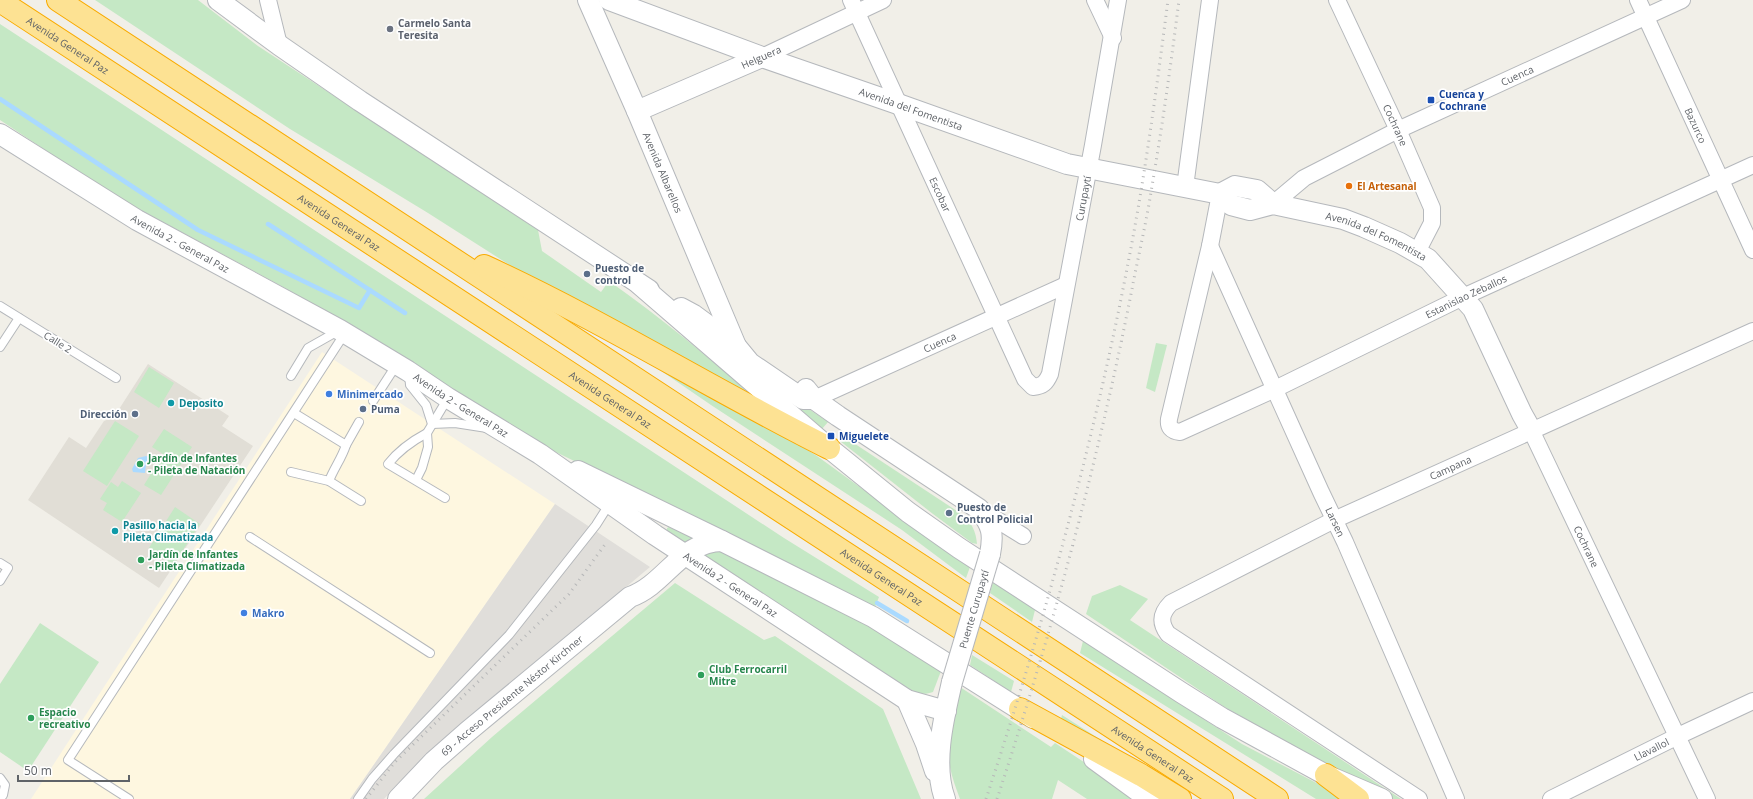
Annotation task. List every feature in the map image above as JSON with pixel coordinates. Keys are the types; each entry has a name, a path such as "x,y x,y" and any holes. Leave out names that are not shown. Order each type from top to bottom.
{"highway":[{"name":"Avenida General Paz","path":"0,0 1222,799"},
{"path":"58,0 1278,799"},
{"path":"419,237 534,289 766,416 829,448"},
{"path":"1020,709 1142,775 1180,799"},
{"path":"1326,775 1358,799"}],"street":[{"path":"218,0 279,46 366,105 639,284 694,315 736,346 756,355 808,390 814,399 979,509 1023,536"},
{"path":"268,0 279,46"},
{"name":"Avenida Albarellos","path":"588,0 638,111 736,346"},
{"name":"Avenida del Fomentista","path":"609,0 762,57 1067,164 1220,194 1235,186 1257,190 1273,204 1343,219 1418,252 1428,259 1463,297"},
{"name":"Helguera","path":"638,111 762,57 853,6 883,0"},
{"path":"1095,0 1113,38"},
{"name":"Curupaytí","path":"1033,387 1046,383 1050,374 1113,38 1118,0"},
{"path":"1185,187 1210,0"},
{"name":"Cochrane","path":"1337,0 1398,130 1432,208 1432,223 1418,252"},
{"name":"Bazurco","path":"1638,0 1753,250"},
{"name":"Cuenca","path":"1273,204 1304,178 1398,130 1682,0"},
{"name":"Escobar","path":"853,6 1025,379 1033,387"},
{"name":"Avenida 2 - General Paz","path":"0,134 137,220 343,331 493,426 614,497 655,535 907,700 946,711"},
{"name":"Estanislao Zeballos","path":"1210,246 1169,418 1171,429 1175,432 1180,432 1463,297 1753,165"},
{"path":"1210,246 1220,194"},
{"name":"Larsen","path":"1210,246 1345,542 1456,799"},
{"path":"639,284 829,448 908,512 1010,582 1182,694 1222,718 1326,775 1382,799"},
{"name":"Cuenca","path":"814,399 1066,285"},
{"name":"Cochrane","path":"1463,297 1473,309 1707,799"},
{"name":"Campana","path":"1419,799 1168,634 1161,622 1162,615 1171,603 1334,520 1753,331"},
{"path":"614,497 722,541 873,617 1020,709 1119,776 1150,799"},
{"name":"Puente Curupaytí","path":"944,794 940,754 946,711 952,682 990,554 993,539 992,529 979,509"},
{"name":"69 - Acceso Presidente Néstor Kirchner","path":"398,799 450,746 630,597 637,585 658,562 661,548 655,535"},
{"name":"69 - Acceso Presidente Néstor Kirchner","path":"630,597 642,593 686,554 702,544 722,541"},
{"path":"907,700 926,744 944,794"},
{"name":"Llavallol","path":"1551,799 1678,736 1753,701"}],"lane":[{"name":"Calle 2","path":"0,306 116,378"},
{"path":"0,347 19,318"},
{"path":"291,376 308,348 343,331"},
{"path":"129,799 68,760 294,413 343,331"},
{"path":"373,401 403,368 410,385 426,406 432,424"},
{"path":"416,480 422,468 428,447 428,433 448,398"},
{"path":"294,413 346,445"},
{"path":"329,481 359,422"},
{"path":"432,424 455,423 484,428 493,426"},
{"path":"428,433 414,440 396,454 388,464 445,498"},
{"path":"291,472 329,481 360,501"},
{"path":"358,799 372,778 394,754 509,635 593,530 614,497"},
{"path":"250,537 430,653"},
{"path":"0,563 8,568 0,581"},
{"path":"0,799 3,795 2,782"}],"shaded area":[{"path":"322,352 555,504 350,799 31,799"},
{"path":"148,364 229,416 222,426 253,446 159,588 28,500 69,437 86,448 104,421 114,417"},
{"path":"555,504 650,567 430,751 384,799 350,799"}],"green space":[{"path":"95,0 198,0 258,46 538,230 542,251 601,292 609,281 648,309 722,369 757,401 530,278 428,213 290,129"},
{"path":"0,24 784,538 879,597 875,607 533,441 396,354 285,288 113,195 0,120"},
{"path":"1156,343 1167,345 1155,392 1146,388"},
{"path":"635,353 760,420 817,456 970,567 966,578 902,530 711,405"},
{"path":"149,367 174,383 159,408 134,392"},
{"path":"760,376 828,422 822,429"},
{"path":"115,421 139,436 107,486 83,471"},
{"path":"164,429 192,447 161,495 144,485 163,454 152,447"},
{"path":"843,436 963,515 973,528 977,544 972,543 933,514 840,441"},
{"path":"122,481 141,493 122,522 103,510 107,503 100,499 111,482 118,487"},
{"path":"175,507 200,524 173,565 149,548"},
{"path":"669,527 697,540 689,545 667,531 667,528"},
{"path":"715,549 862,621 941,671 933,692 922,694 911,690 701,553"},
{"path":"993,582 1035,610 1032,622 990,593"},
{"name":"Club Ferrocarril Mitre","path":"675,583 764,640 775,636 883,709 921,799 424,799 492,737"},
{"path":"1120,585 1148,599 1130,620 1401,799 1393,799 1383,795 1223,706 1086,614 1092,596"},
{"name":"Espacio recreativo","path":"40,623 99,662 28,771 0,752 0,684"},
{"path":"1083,641 1242,744 1347,799 1316,799 1080,653"},
{"path":"972,655 1014,681 1011,692 970,665"},
{"path":"960,687 1051,747 1055,743 1137,799 1087,799 1058,780 1052,799 960,799 950,767 949,747"},
{"path":"1062,715 1193,799 1155,776 1059,726"}],"water":[{"name":"Jardín de Infantes - Pileta de Natación","path":"146,456 151,458 151,461 146,465 145,473 133,472 132,469 138,458"}],"waterway":[{"path":"0,99 198,230 359,308 370,290"},
{"path":"268,224 405,313"},
{"path":"877,603 907,621"}],"railway":[{"path":"986,799 1008,732 1048,596 1085,460 1101,391 1136,221 1151,127 1168,0"},
{"path":"997,799 1037,673 1055,610 1089,482 1119,354 1149,204 1179,0"},
{"path":"366,799 395,762 569,594 606,543"}],"place":[{"name":"Carmelo Santa Teresita","path":"390,29"},
{"name":"Cuenca y Cochrane","path":"1431,100"},
{"name":"El Artesanal","path":"1349,186"},
{"name":"Puesto de control","path":"587,274"},
{"name":"Minimercado","path":"329,394"},
{"name":"Deposito","path":"171,403"},
{"name":"Puma","path":"363,409"},
{"name":"Dirección","path":"135,414"},
{"name":"Miguelete","path":"831,436"},
{"name":"Jardín de Infantes - Pileta de Natación","path":"140,464"},
{"name":"Puesto de Control Policial","path":"949,513"},
{"name":"Pasillo hacia la Pileta Climatizada","path":"115,531"},
{"name":"Jardín de Infantes - Pileta Climatizada","path":"141,560"},
{"name":"Makro","path":"244,613"},
{"name":"Club Ferrocarril Mitre","path":"701,675"},
{"name":"Espacio recreativo","path":"31,718"}]}
